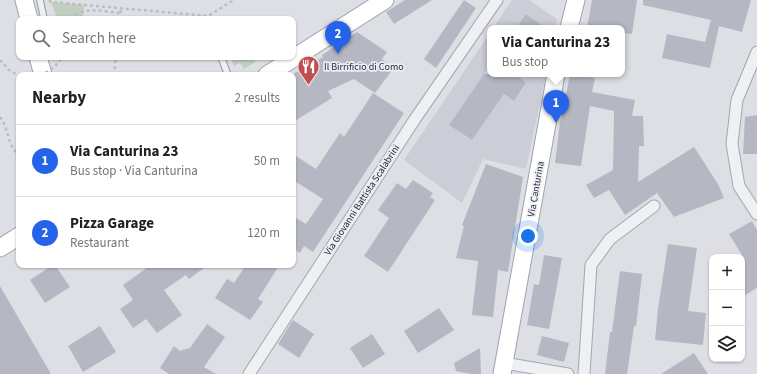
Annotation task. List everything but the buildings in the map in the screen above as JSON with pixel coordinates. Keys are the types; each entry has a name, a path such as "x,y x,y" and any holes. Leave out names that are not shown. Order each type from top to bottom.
{"main road":[{"path":"24,0 28,16"},
{"path":"296,57 385,0"},
{"path":"570,25 576,0"},
{"path":"39,60 42,72"},
{"path":"272,72 291,60"},
{"name":"Via Canturina","path":"503,368 555,77"},
{"path":"0,248 16,238"}],"street":[{"name":"Via Giovanni Battista Scalabrini","path":"249,374 415,119 497,0"},
{"path":"757,52 737,100 732,144 739,186 757,214"},
{"path":"584,374 591,265 610,239 654,206"},
{"path":"503,368 568,374"}],"lane":[{"path":"40,0 43,16"},
{"name":"Via Giovanni Battista Scalabrini","path":"479,27 486,24 501,0"},
{"path":"222,60 227,72"}],"path":[{"path":"48,0 51,2 208,16 234,0"},
{"path":"120,16 121,8"},
{"path":"75,16 81,12 89,10 121,13"},
{"path":"0,60 9,70 16,74"},
{"path":"46,72 57,64 60,60"},
{"path":"114,72 116,60"},
{"path":"0,117 16,153"}],"shaded area":[{"path":"512,0 529,0 557,19 556,25 542,25 526,14 518,25 495,25"},
{"path":"487,37 487,70 449,125 472,140 504,94 514,101 526,84 518,77 545,77 526,169 483,159 462,203 404,160"}],"green space":[{"path":"51,2 84,5 83,16 56,16"},
{"path":"231,60 254,60 255,62 244,69 240,63 234,66"}],"place":[{"name":"Pizza Garage","path":"338,54"},
{"name":"Il Birrificio di Como","path":"309,86"},
{"name":"Via Canturina 23","path":"556,123"}]}
